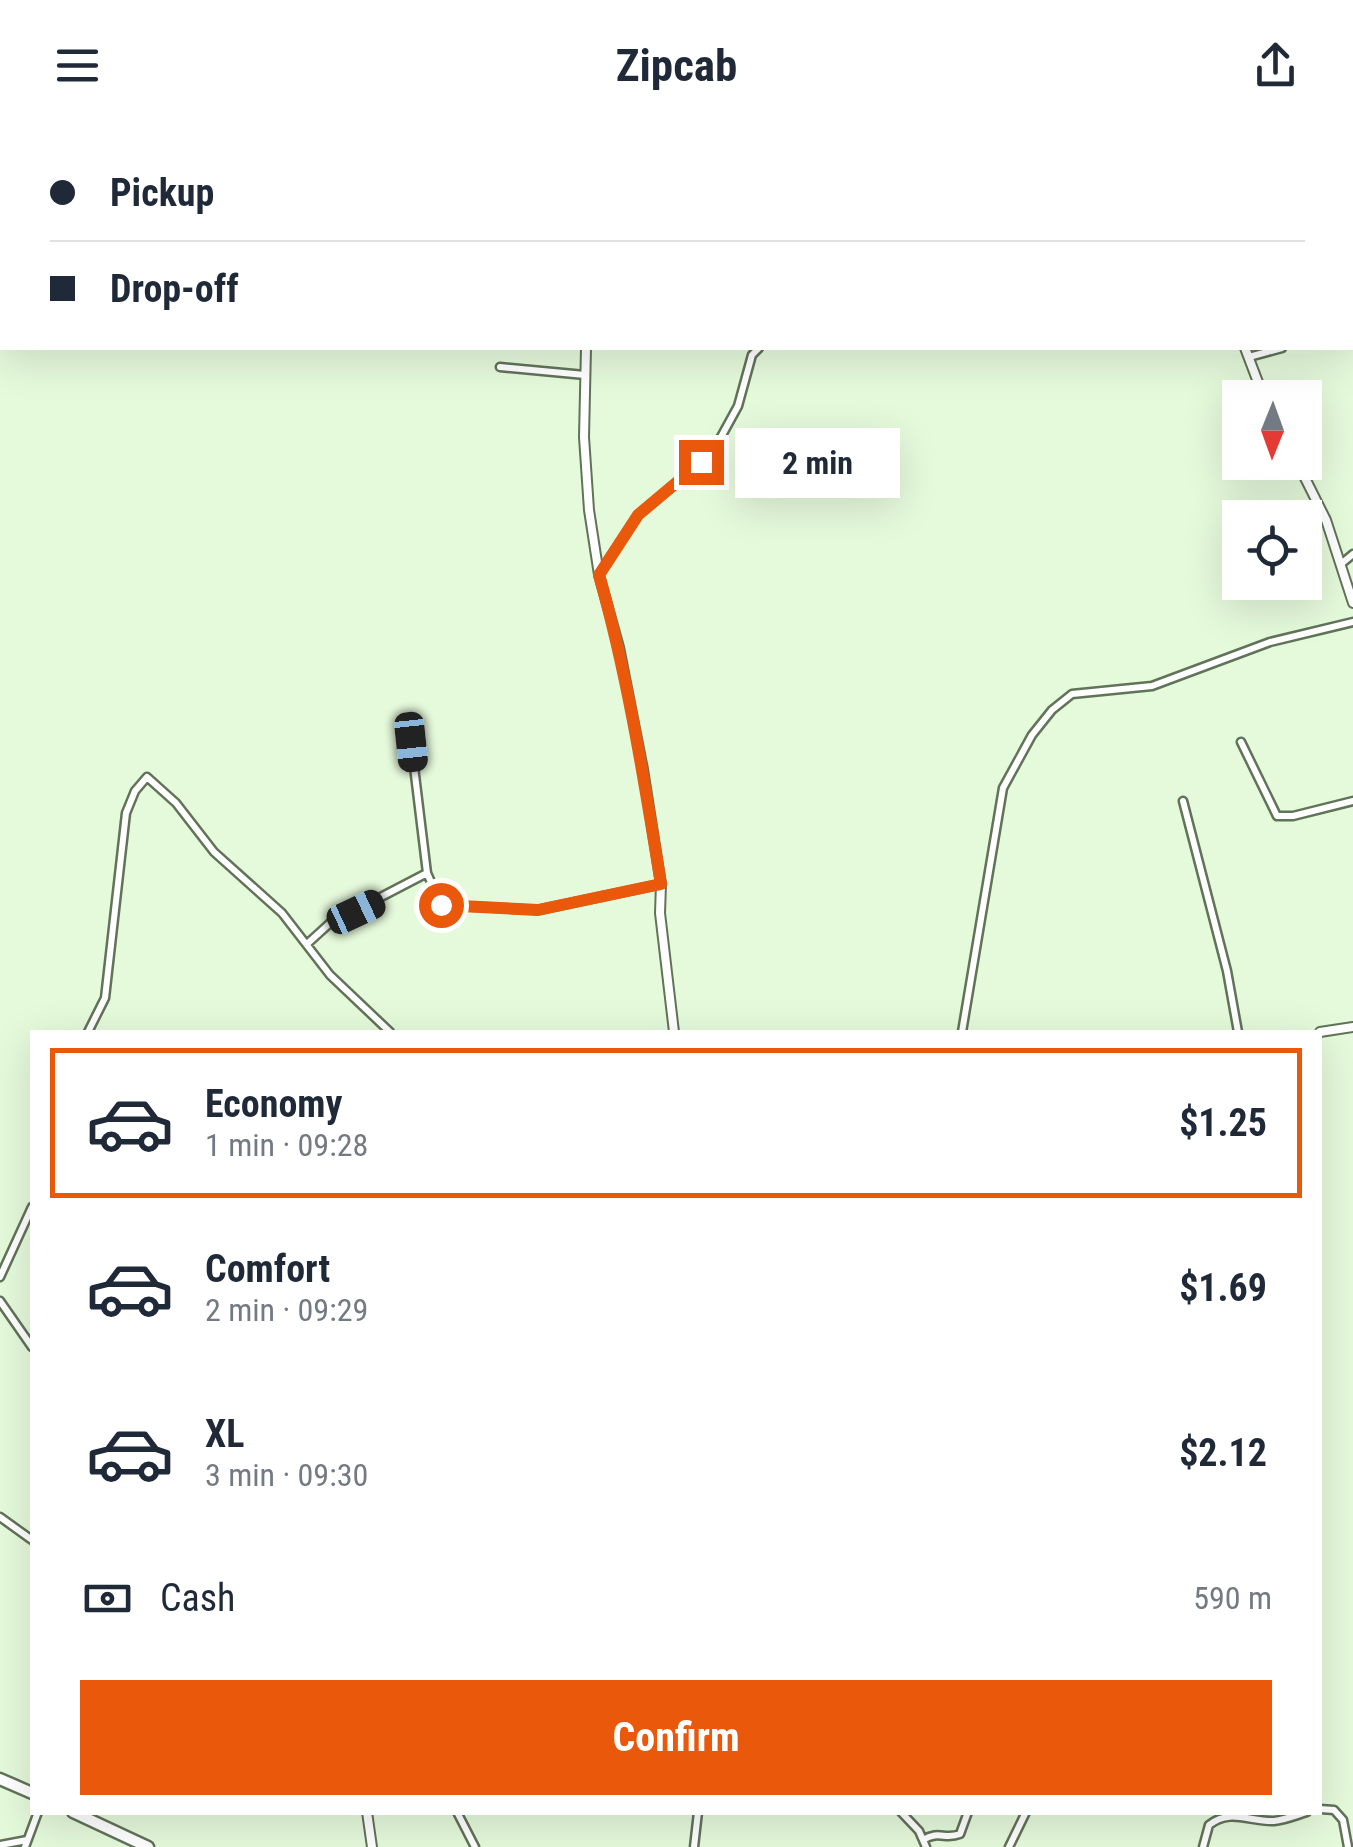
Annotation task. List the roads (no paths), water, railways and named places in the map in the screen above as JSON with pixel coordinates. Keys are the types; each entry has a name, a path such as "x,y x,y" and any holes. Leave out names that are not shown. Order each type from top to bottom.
{"main road":[{"path":"0,1779 30,1792"},
{"path":"79,1815 148,1847"}],"street":[{"path":"250,130 261,130"},
{"path":"586,350 586,465 599,575 643,768 661,884 662,944 674,1030"},
{"path":"599,575 638,515 701,462 721,437 738,406 752,355 758,350"},
{"path":"1247,352 1257,380"},
{"path":"500,367 585,375"},
{"path":"1306,480 1326,520 1353,603"},
{"path":"1340,564 1353,554"},
{"path":"962,1030 1003,788 1032,734 1052,710 1072,694 1152,686 1270,642 1353,622"},
{"path":"411,742 427,873 441,905 538,910 661,884"},
{"path":"1241,742 1277,816 1293,816 1353,801"},
{"path":"89,1030 105,998 126,813 135,791 146,778 176,804 214,852 282,914 338,983 388,1030"},
{"path":"1184,800 1238,1030"},
{"path":"306,944 330,924 427,873"},
{"path":"1322,1032 1353,1027"},
{"path":"0,1277 30,1211"},
{"path":"0,1301 30,1344"},
{"path":"0,1517 30,1539"},
{"path":"1322,1809 1334,1810 1343,1820 1348,1847"},
{"path":"0,1845 27,1844 37,1815"},
{"path":"367,1815 372,1847"},
{"path":"459,1815 475,1847"},
{"path":"694,1847 698,1815"},
{"path":"911,1816 924,1844 939,1833 960,1834 967,1815"},
{"path":"1009,1847 1025,1815"},
{"path":"1203,1847 1209,1825 1223,1817 1246,1815 1274,1821 1296,1815"}]}
